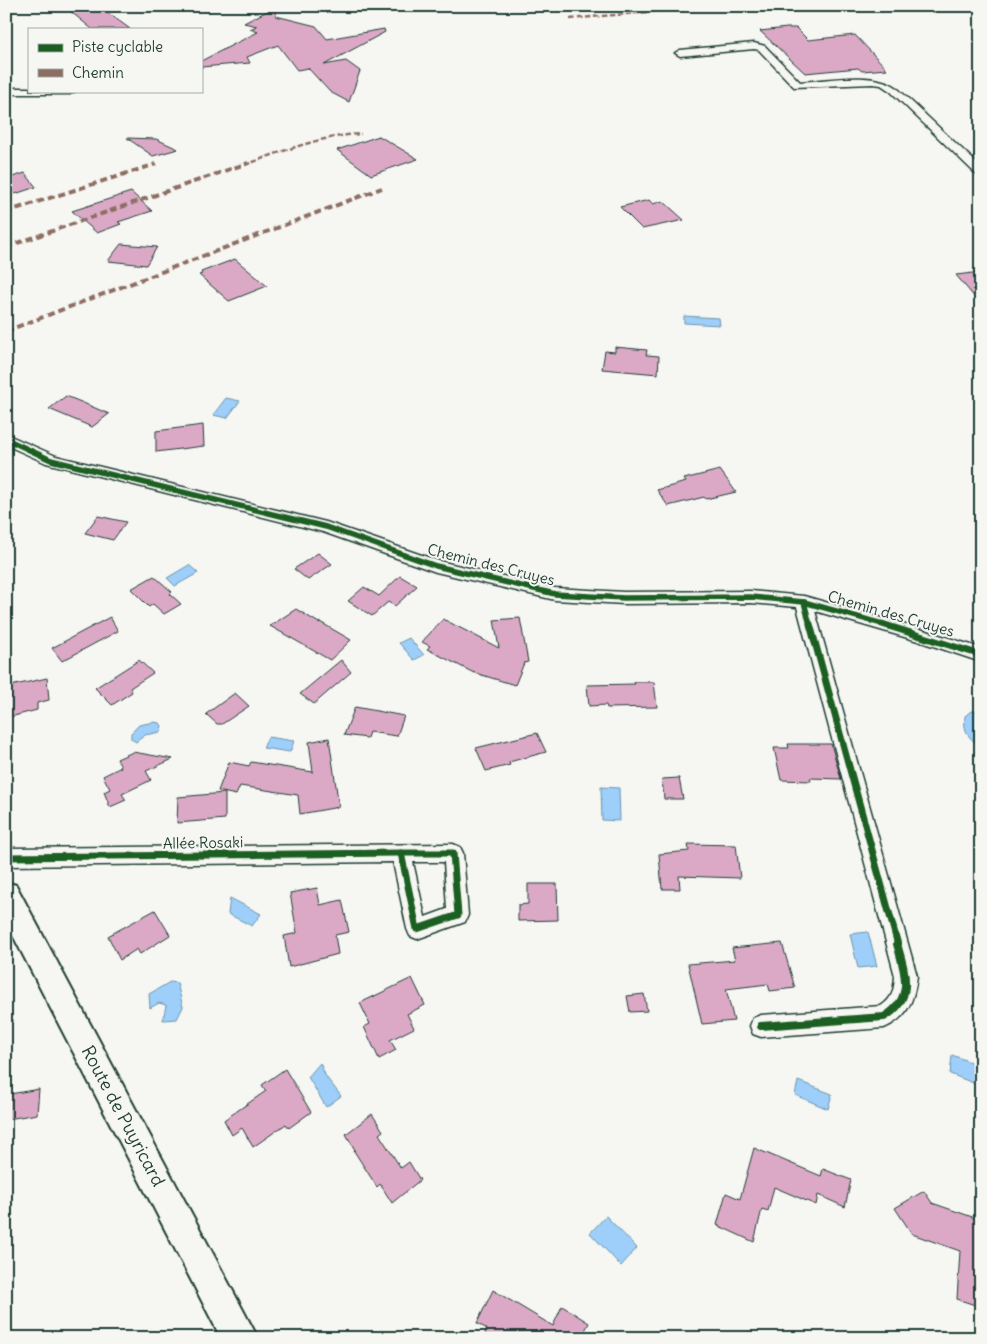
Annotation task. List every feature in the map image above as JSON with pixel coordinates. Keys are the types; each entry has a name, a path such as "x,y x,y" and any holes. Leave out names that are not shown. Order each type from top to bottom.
{"main road":[{"name":"Route de Puyricard","path":"6,894 240,1338"}],"street":[{"path":"680,53 754,46 762,48 797,86 873,81 884,83 893,89 981,173"},
{"path":"6,91 28,91"},
{"name":"Chemin des Cruyes","path":"6,439 50,460 326,527 436,566 555,594 624,598 751,597 804,602 920,634 981,655"},
{"path":"760,1026 884,1017 896,1011 904,996 906,976 804,602"},
{"name":"Allée Rosaki","path":"6,857 401,853"}],"water":[{"path":"684,316 719,318 720,325 684,323"},
{"path":"226,398 240,401 227,418 213,415"},
{"path":"189,565 198,573 175,586 167,578"},
{"path":"409,638 424,655 414,660 399,643"},
{"path":"971,711 981,711 981,747 967,734 965,716"},
{"path":"154,722 160,723 162,726 160,732 145,735 136,742 131,739 131,733 139,725"},
{"path":"268,737 294,741 290,752 263,748"},
{"path":"601,787 619,788 620,821 602,820"},
{"path":"230,898 261,914 252,926 228,914"},
{"path":"868,932 877,966 858,968 850,934"},
{"path":"170,982 177,983 183,1007 177,1019 163,1020 166,1005 159,1003 150,1008 149,994"},
{"path":"952,1055 981,1066 981,1086 950,1074"},
{"path":"320,1063 326,1077 341,1096 326,1107 308,1077"},
{"path":"798,1081 832,1094 828,1109 795,1095"},
{"path":"606,1216 637,1248 621,1266 590,1233"}],"building":[{"path":"89,6 99,6 129,28 91,28 70,11"},
{"path":"275,7 276,16 316,26 327,39 384,29 385,32 324,65 346,61 360,71 349,102 330,92 308,68 297,70 278,45 247,57 250,63 202,67 202,60 258,32 250,29 257,26 244,23"},
{"path":"796,28 808,40 855,35 887,69 862,71 858,68 805,73 760,31"},
{"path":"379,136 418,159 371,175 337,150"},
{"path":"127,138 156,139 178,149 153,156"},
{"path":"25,173 36,187 15,194 6,185 6,179"},
{"path":"131,192 152,211 118,222 121,224 97,233 72,211"},
{"path":"649,200 653,204 663,201 684,220 642,229 620,207"},
{"path":"121,244 157,247 146,265 108,261"},
{"path":"235,259 267,286 229,301 199,275 202,274 201,272"},
{"path":"981,272 981,305 956,275"},
{"path":"615,347 647,350 646,355 659,356 658,374 602,369 605,351 615,352"},
{"path":"66,396 109,414 92,427 49,409"},
{"path":"203,425 204,446 156,452 156,431"},
{"path":"720,470 736,492 706,499 704,497 668,506 657,490 686,482 684,479"},
{"path":"98,516 126,522 113,540 85,533"},
{"path":"318,553 332,564 308,580 294,569"},
{"path":"154,576 172,592 170,594 181,604 164,614 153,604 149,607 131,589"},
{"path":"400,576 417,586 395,606 388,602 372,616 348,601 364,587 379,596"},
{"path":"296,609 351,640 330,660 270,626"},
{"path":"110,617 118,631 62,661 52,648"},
{"path":"520,618 528,662 524,663 515,685 472,672 427,649 430,646 422,642 443,619 499,648 494,620"},
{"path":"139,660 153,673 130,688 132,692 112,705 95,688"},
{"path":"341,660 351,672 314,704 300,694"},
{"path":"47,678 49,700 37,703 37,710 6,718 6,687"},
{"path":"634,682 654,682 657,707 607,708 606,705 589,706 587,685 635,684"},
{"path":"235,693 249,706 222,724 217,724 206,714"},
{"path":"355,707 404,716 397,736 369,732 367,738 344,735"},
{"path":"537,733 546,752 509,762 510,765 486,771 476,748"},
{"path":"329,738 339,807 300,814 298,795 240,786 236,795 218,791 229,762 249,766 251,762 313,772 309,742"},
{"path":"788,744 831,744 841,779 810,778 811,781 781,780 774,748 789,748"},
{"path":"133,752 173,759 146,771 151,780 122,794 126,800 110,807 104,792 110,789 103,776 121,767 117,759"},
{"path":"679,778 683,799 664,799 662,779"},
{"path":"225,793 225,819 177,823 178,797"},
{"path":"688,844 736,845 740,878 679,876 680,889 662,889 659,854 689,851"},
{"path":"528,884 557,884 558,920 518,921 518,905 528,904"},
{"path":"317,888 320,905 342,900 349,932 335,935 338,954 289,967 284,936 297,933 290,893"},
{"path":"155,910 170,935 140,954 137,949 120,960 108,936"},
{"path":"782,943 795,988 770,991 768,984 726,989 734,1021 702,1024 688,964 735,960 732,948"},
{"path":"412,978 425,1005 407,1014 414,1028 390,1040 396,1050 379,1059 364,1027 370,1024 360,1003"},
{"path":"644,994 647,1011 630,1012 627,996"},
{"path":"285,1069 311,1112 289,1128 286,1124 253,1147 242,1128 232,1135 224,1120 266,1091 262,1085"},
{"path":"39,1089 37,1114 8,1119 10,1094"},
{"path":"372,1114 383,1131 379,1134 401,1168 409,1162 420,1180 392,1203 380,1184 377,1187 354,1151 346,1134"},
{"path":"754,1148 821,1176 823,1169 851,1180 845,1207 818,1195 816,1205 774,1187 768,1211 762,1209 754,1242 717,1225 726,1193 740,1199"},
{"path":"924,1191 932,1203 981,1220 981,1307 957,1299 960,1251 912,1234 895,1208"},
{"path":"493,1290 553,1326 562,1306 589,1323 581,1338 483,1338 487,1329 477,1323"}],"marked path":[{"path":"570,19 713,6"},
{"path":"6,247 316,140 341,135 361,134"},
{"path":"6,212 156,164"},
{"path":"6,331 382,188"}],"cycle path":[{"path":"6,439 51,460 326,527 436,566 555,594 624,598 751,597 804,602 920,635 981,655"},
{"path":"761,1026 884,1017 899,1005 906,976 804,602"},
{"path":"6,857 401,853 453,853 458,915 417,929 401,853"}]}
